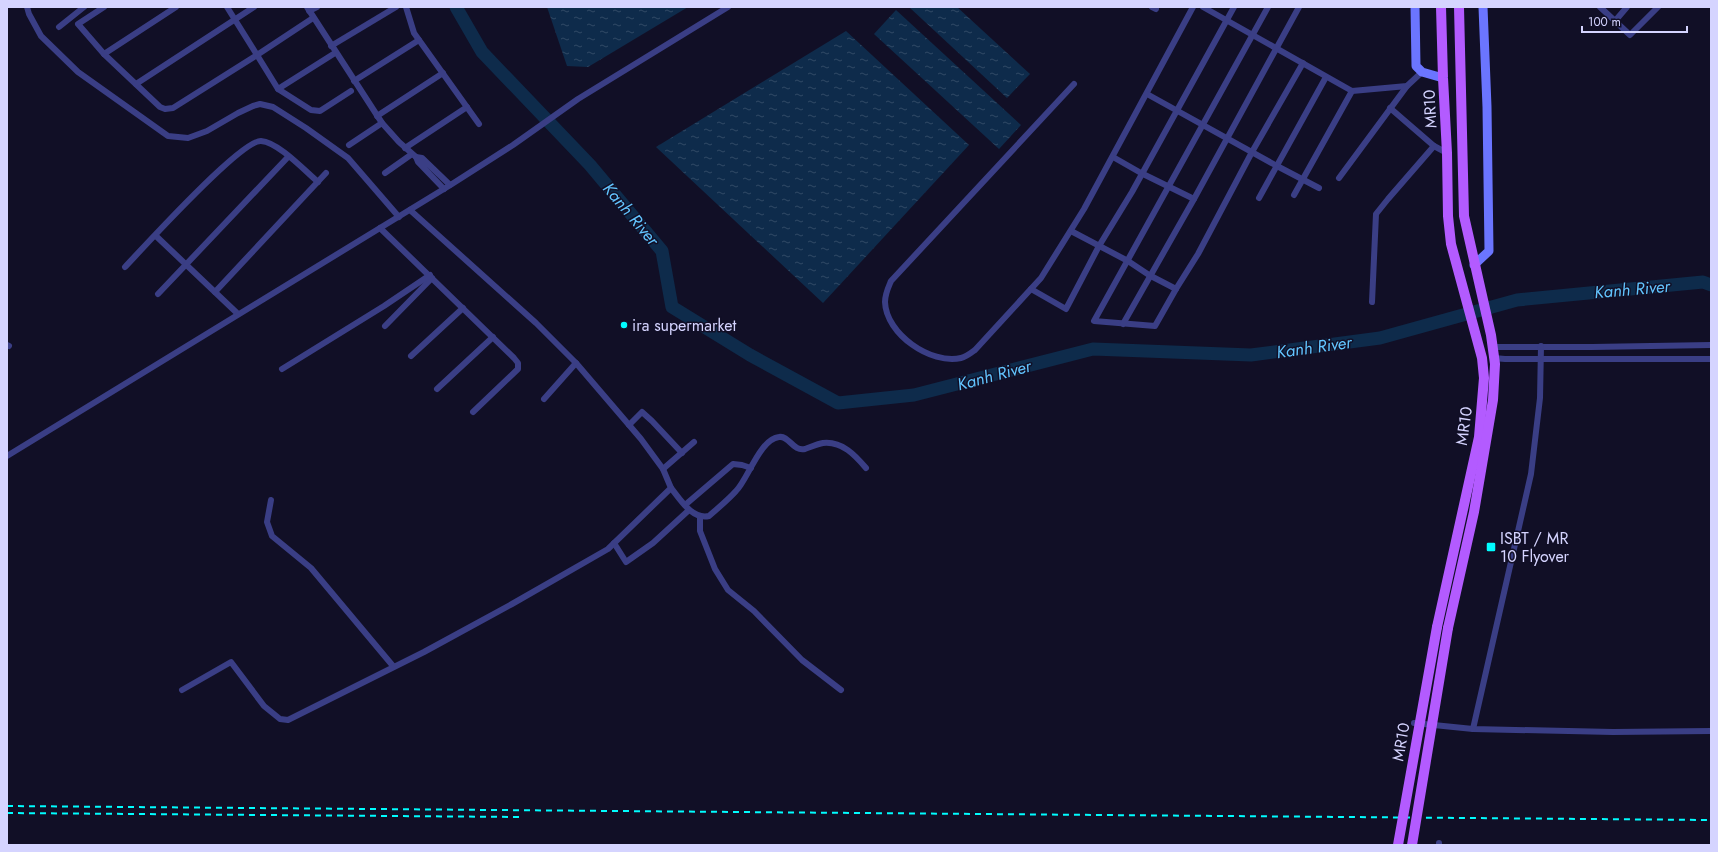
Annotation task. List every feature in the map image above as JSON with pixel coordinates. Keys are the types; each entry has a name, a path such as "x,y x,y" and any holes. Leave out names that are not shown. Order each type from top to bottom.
{"main road":[{"name":"MR10","path":"1398,845 1437,627 1479,438 1484,378 1478,340 1451,244 1448,216 1441,7"},
{"name":"MR10","path":"1412,845 1448,628 1478,490 1493,400 1495,364 1464,216 1459,7"}],"street":[{"path":"27,7 29,14 41,36 78,72 168,136 188,138 207,131 253,106 260,104 273,107 348,158 398,216"},
{"path":"59,27 84,7"},
{"path":"78,24 104,7"},
{"path":"104,54 176,7"},
{"path":"227,7 278,89 305,107 317,111 351,91"},
{"path":"136,84 254,7"},
{"path":"317,7 308,9 382,123 405,148 414,155 418,162 450,185"},
{"path":"331,46 396,7"},
{"path":"406,7 411,27 419,40 479,124"},
{"path":"7,456 444,189 513,146 578,99 728,7"},
{"path":"1152,7 1156,9 1156,7"},
{"path":"1203,7 1352,91 1407,86"},
{"path":"1031,289 1066,309 1099,246 1234,7"},
{"path":"1268,7 1094,321 1155,326 1198,254 1252,152 1303,62"},
{"path":"1122,324 1194,199 1299,7"},
{"path":"1415,7 1416,66 1422,72 1443,78"},
{"path":"1474,265 1489,251 1487,107 1483,7"},
{"path":"1600,7 1630,36 1658,7"},
{"path":"1615,21 1627,7"},
{"path":"1074,84 891,281 886,294 885,302 894,326 908,342 923,352 946,358 962,358 975,350 1041,278 1071,231 1113,156 1192,8"},
{"path":"72,17 104,54 160,107 169,109 173,108 257,55 313,18"},
{"path":"354,81 419,40"},
{"path":"278,89 336,53"},
{"path":"1339,178 1407,86 1422,72"},
{"path":"378,116 443,74"},
{"path":"1259,198 1326,77"},
{"path":"1294,195 1352,91"},
{"path":"1147,94 1319,188"},
{"path":"405,148 467,107"},
{"path":"1390,108 1434,146 1447,153"},
{"path":"349,145 382,123"},
{"path":"125,267 221,168 248,146 256,142 262,141 272,145 318,182"},
{"path":"1372,302 1376,214 1388,198 1434,146"},
{"path":"385,173 414,155"},
{"path":"1113,156 1141,173 1194,199"},
{"path":"158,294 288,157"},
{"path":"432,171 444,189"},
{"path":"215,292 326,173"},
{"path":"410,210 536,323 576,363 629,425 663,469 671,488 687,508 700,516 704,518 709,516 736,491 767,444 776,437 784,437 798,449 803,450 823,443 838,445 854,455 866,468"},
{"path":"380,228 431,276 518,363 518,369 473,412"},
{"path":"1071,231 1128,261 1176,289"},
{"path":"156,236 238,314"},
{"path":"385,326 431,276"},
{"path":"282,369 431,276"},
{"path":"411,356 463,308"},
{"path":"437,389 493,337"},
{"path":"1492,347 1711,345"},
{"path":"1473,729 1531,474 1540,398 1541,346"},
{"path":"1494,358 1711,360"},
{"path":"544,399 576,363"},
{"path":"629,425 642,412 652,420 682,453"},
{"path":"663,469 694,442"},
{"path":"614,543 626,562 653,543 733,464 742,464 750,468"},
{"path":"182,690 231,662 264,706 280,719 288,720 512,604 608,549 671,488"},
{"path":"271,500 267,522 272,536 311,568 393,666"},
{"path":"700,516 700,531 715,569 728,590 754,611 802,660 841,690"},
{"path":"1414,723 1473,729 1613,732 1711,731"}],"water":[{"path":"547,7 688,7 588,67 567,66"},
{"path":"909,7 957,7 1030,74 1007,98"},
{"path":"896,10 1021,125 999,149 874,34"},
{"path":"846,31 969,145 823,303 656,147"}],"waterway":[{"name":"Kanh River","path":"456,7 482,52 590,165 662,251 672,307 750,355 838,403 914,395 1093,349 1251,355 1380,338 1517,300 1703,282 1711,285"}],"railway":[{"path":"7,806 1711,820"},
{"path":"7,813 521,817"}],"place":[{"name":"ira supermarket","path":"624,325"},
{"name":"ISBT / MR 10 Flyover","path":"1491,547"}]}
